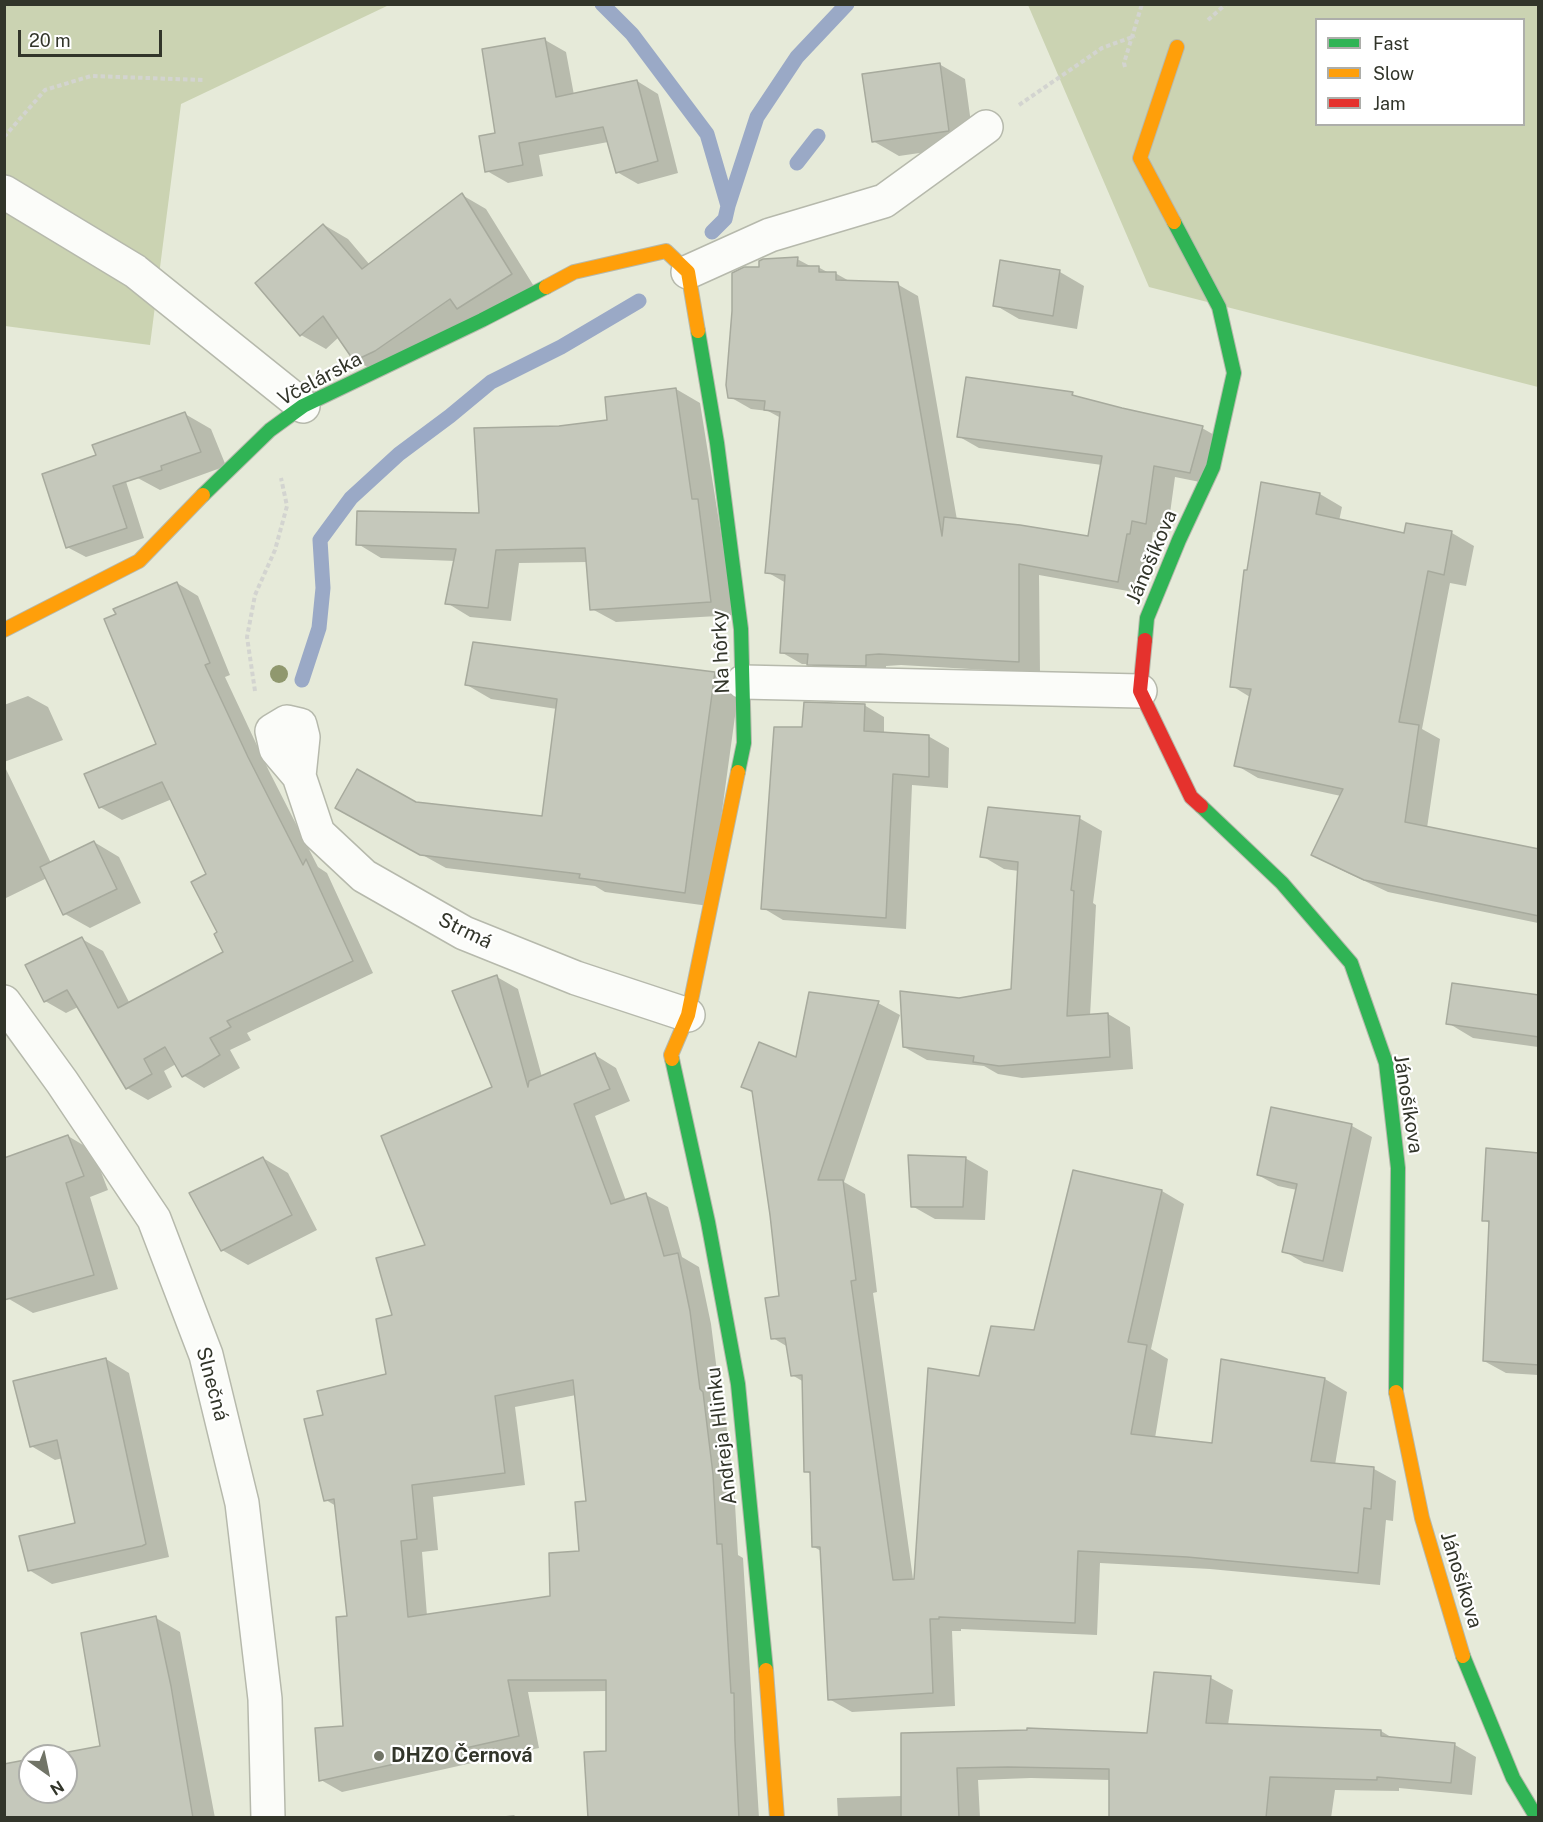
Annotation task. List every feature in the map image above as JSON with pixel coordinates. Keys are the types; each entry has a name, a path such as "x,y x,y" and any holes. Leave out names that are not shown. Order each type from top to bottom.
{"street":[{"name":"Jánošíkova","path":"1177,47 1140,158 1219,307 1234,373 1213,467 1179,540 1147,618 1140,691 1191,797 1282,883 1351,963 1386,1064 1389,1085 1398,1168 1395,1389 1422,1518 1463,1656 1513,1778 1537,1818"},
{"path":"677,262 884,201 986,128"},
{"path":"4,192 135,271 303,406"},
{"name":"Včelárska","path":"4,630 139,561 270,430 303,406 482,320 574,272 677,262"},
{"name":"Na hôrky","path":"671,1055 688,1015 744,743 741,629 717,443 677,262"},
{"path":"743,682 1140,691"},
{"name":"Strmá","path":"272,730 276,749 299,776 318,833 364,876 464,933 576,978 688,1015"},
{"name":"Slnečná","path":"4,1002 62,1082 154,1219 206,1355 242,1503 265,1700 268,1818"},
{"name":"Andreja Hlinku","path":"671,1055 708,1222 738,1384 764,1648 777,1818"}],"path":[{"path":"986,128 1102,48 1149,31 1177,47"},
{"path":"4,137 45,90 91,76 203,80"},
{"path":"270,430 287,506 275,550 255,595 247,637 255,690 272,730"}],"green space":[{"path":"5,5 389,5 181,104 150,345 5,326"},
{"path":"1028,5 1538,5 1538,387 1149,287"}],"building":[{"path":"545,38 556,97 637,80 658,161 616,173 603,127 519,143 523,165 485,172 479,136 495,133 482,49"},
{"path":"940,63 949,131 872,142 862,74"},
{"path":"462,193 512,274 457,309 450,299 375,351 354,361 323,316 300,336 255,283 323,224 362,269"},
{"path":"798,257 797,266 819,266 819,272 836,272 836,280 898,282 942,536 944,517 1020,525 1088,536 1102,456 957,437 966,377 1073,392 1072,395 1203,426 1190,473 1154,466 1146,524 1132,521 1130,534 1127,534 1118,582 1019,564 1019,662 879,654 866,655 866,666 807,665 808,654 780,653 785,575 765,573 780,412 764,410 765,401 728,398 726,385 732,311 732,273 744,267 759,267 759,261 763,259"},
{"path":"1000,260 1060,270 1053,316 993,306"},
{"path":"676,388 692,499 698,499 711,602 590,610 585,548 496,550 488,608 445,604 456,549 356,545 357,511 479,513 474,428 559,426 607,420 605,397"},
{"path":"185,412 201,452 161,466 162,470 113,486 127,528 66,548 42,474 96,455 92,445"},
{"path":"1261,482 1320,493 1316,514 1404,533 1406,523 1452,531 1444,575 1428,571 1399,722 1419,725 1405,822 1539,849 1539,916 1364,880 1311,855 1343,789 1234,766 1251,689 1230,687 1244,570 1247,570"},
{"path":"177,582 210,663 205,665 248,757 303,865 306,859 353,961 227,1021 231,1027 210,1038 220,1055 182,1077 165,1047 144,1059 152,1074 126,1089 67,990 44,1002 25,965 82,937 118,1008 223,952 214,934 217,932 191,882 206,874 162,782 99,808 84,774 156,744 104,619 116,614 113,609"},
{"path":"473,642 715,672 685,893 579,878 580,874 420,855 335,808 357,769 416,802 542,816 557,699 465,685"},
{"path":"804,702 865,704 864,731 929,735 929,777 893,774 886,918 761,909 774,727 802,727"},
{"path":"988,807 1080,816 1071,890 1074,891 1067,1016 1108,1013 1110,1057 999,1066 973,1062 974,1056 903,1047 900,991 959,998 1011,989 1018,862 980,857"},
{"path":"94,841 117,889 63,915 40,867"},
{"path":"497,975 528,1087 529,1081 595,1053 610,1089 574,1104 611,1204 646,1193 664,1256 678,1253 690,1311 700,1389 703,1392 713,1474 717,1544 722,1544 731,1693 734,1693 739,1818 588,1818 584,1752 606,1751 606,1680 508,1680 519,1736 319,1781 315,1728 343,1726 336,1617 347,1616 334,1499 324,1501 304,1419 323,1415 317,1391 386,1374 376,1319 392,1315 376,1258 425,1245 381,1136 492,1087 452,991","holes":["573,1380 586,1501 575,1502 579,1551 549,1553 550,1596 408,1617 401,1541 417,1539 412,1485 505,1473 495,1396"]},
{"path":"1452,983 1539,995 1539,1037 1446,1024"},
{"path":"809,992 879,1001 818,1180 843,1180 856,1280 851,1281 893,1580 914,1579 928,1368 979,1376 991,1326 1034,1330 1073,1170 1162,1190 1128,1342 1147,1345 1131,1434 1212,1443 1221,1359 1325,1378 1311,1461 1374,1467 1371,1509 1364,1508 1358,1573 1187,1557 1078,1551 1075,1623 939,1617 939,1619 930,1619 933,1693 828,1700 820,1547 812,1547 810,1472 804,1472 802,1375 791,1376 785,1338 771,1339 765,1298 779,1296 770,1215 752,1091 741,1087 759,1042 796,1057"},
{"path":"1271,1107 1352,1124 1323,1261 1282,1252 1297,1184 1257,1175"},
{"path":"68,1135 84,1176 66,1183 94,1275 4,1300 4,1158"},
{"path":"1486,1148 1539,1153 1539,1365 1483,1361 1489,1221 1482,1221"},
{"path":"908,1155 966,1157 963,1207 911,1207"},
{"path":"263,1157 292,1215 221,1251 189,1193"},
{"path":"106,1358 146,1544 28,1571 19,1536 75,1523 57,1440 30,1447 13,1381"},
{"path":"156,1616 171,1686 193,1818 4,1818 4,1764 18,1761 18,1804 78,1804 78,1750 100,1746 81,1633"},
{"path":"1154,1672 1211,1676 1206,1723 1381,1730 1381,1736 1455,1743 1451,1783 1377,1777 1377,1780 1270,1777 1266,1818 1109,1818 1109,1769 957,1768 959,1818 901,1818 901,1733 1027,1730 1027,1728 1147,1733"}],"waterway":[{"path":"602,4 632,34 707,134 728,206 725,219 712,232"},
{"path":"728,206 757,117 797,57 847,4"},
{"path":"797,163 818,136"},
{"path":"302,680 319,628 323,588 320,540 351,498 399,454 491,382 561,347 639,301"}],"traffic: fast":[{"path":"1145,640 1147,618 1179,540 1213,467 1234,373 1219,307 1174,222"},
{"path":"203,495 270,430 303,406 546,287"},
{"path":"698,331 717,443 741,629 744,743 738,772"},
{"path":"1201,806 1282,883 1351,963 1386,1063 1398,1168 1396,1392"},
{"path":"672,1059 708,1222 738,1384 766,1670"},
{"path":"1463,1656 1513,1778 1537,1818"}],"traffic: slow":[{"path":"1174,222 1140,158 1177,47"},
{"path":"546,287 574,272 666,251 688,272 698,331"},
{"path":"4,630 139,561 203,495"},
{"path":"672,1059 671,1055 688,1015 738,772"},
{"path":"1396,1392 1422,1518 1463,1656"},
{"path":"766,1670 777,1818"}],"traffic: jam":[{"path":"1145,640 1140,691 1191,797 1201,806"}],"place":[{"name":"DHZO Černová","path":"379,1756"}]}
